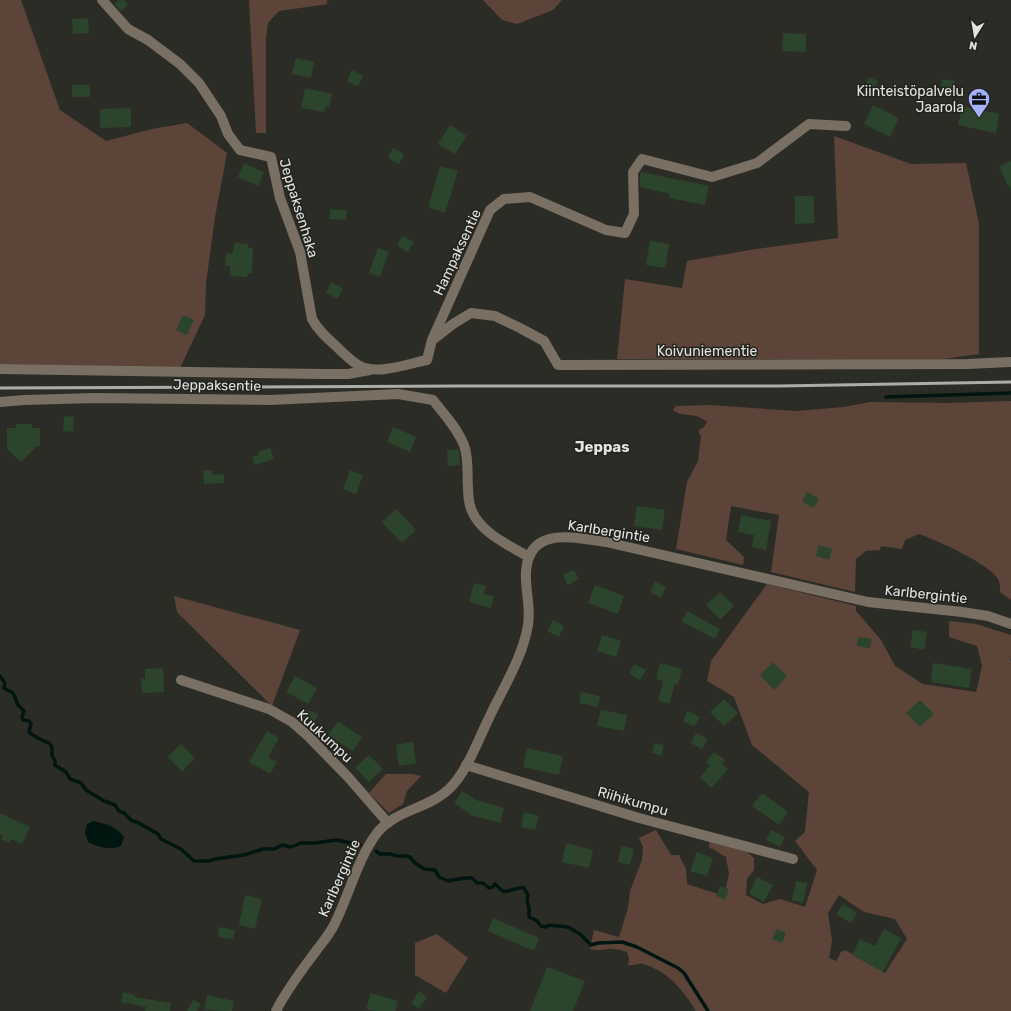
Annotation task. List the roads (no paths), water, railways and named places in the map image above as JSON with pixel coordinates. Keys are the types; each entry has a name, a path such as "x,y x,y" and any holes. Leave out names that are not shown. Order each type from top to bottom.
{"street":[{"name":"Jeppaksenhaka","path":"102,0 128,29 148,40 180,64 199,83 221,116 228,134 240,150 271,157 280,198 300,252 312,319 317,328 359,366 373,370 385,369 427,360"},
{"name":"Hampaksentie","path":"427,360 432,340 490,210 504,199 530,197 606,230 625,233 634,214 633,172 642,159 712,176 757,163 809,124 846,126"},
{"name":"Koivuniementie","path":"432,340 452,324 471,313 495,316 544,341 558,365 967,364 1011,362"},
{"path":"0,369 322,374 348,374 373,370"},
{"name":"Jeppaksentie","path":"0,402 95,398 270,400 398,394 433,400 457,430 464,446 467,459 468,490 471,509 486,530 529,557"},
{"name":"Karlbergintie","path":"276,1011 285,994 332,928 368,845 378,832 388,823 407,812 432,801 448,790 466,765 518,658 526,635 528,610 526,571 529,557 536,546 544,540 557,537 568,537 606,542 868,602 988,616 1011,624"},
{"name":"Kuukumpu","path":"181,680 269,709 292,722 308,736 348,777 388,823"},
{"name":"Riihikumpu","path":"466,765 639,818 793,859"}],"waterway":[{"path":"886,397 1011,393"},
{"path":"0,676 5,683 4,688 13,693 18,705 24,711 22,717 23,720 29,721 31,724 29,732 49,743 52,747 52,756 55,760 55,765 66,772 70,779 81,783 86,790 104,801 115,805 119,811 124,813 132,821 137,822 158,834 161,839 181,849 194,861 210,861 244,855 263,849 274,849 282,845 291,847 301,843 337,840 360,845"},
{"path":"376,851 380,854 410,857 424,869 435,870 439,877 448,881 472,878 477,883 483,883 489,888 493,887 495,884 503,891 524,888 528,895 527,901 529,917 537,921 541,926 546,927 549,925 568,927 580,934 591,945 598,943 622,942 637,947 678,968 684,973 708,1011"}],"railway":[{"path":"0,388 779,386 1011,382"}],"place":[{"name":"Kiinteistöpalvelu Jaarola","path":"979,118"}],"district":[{"name":"Jeppas","path":"602,447"}]}
